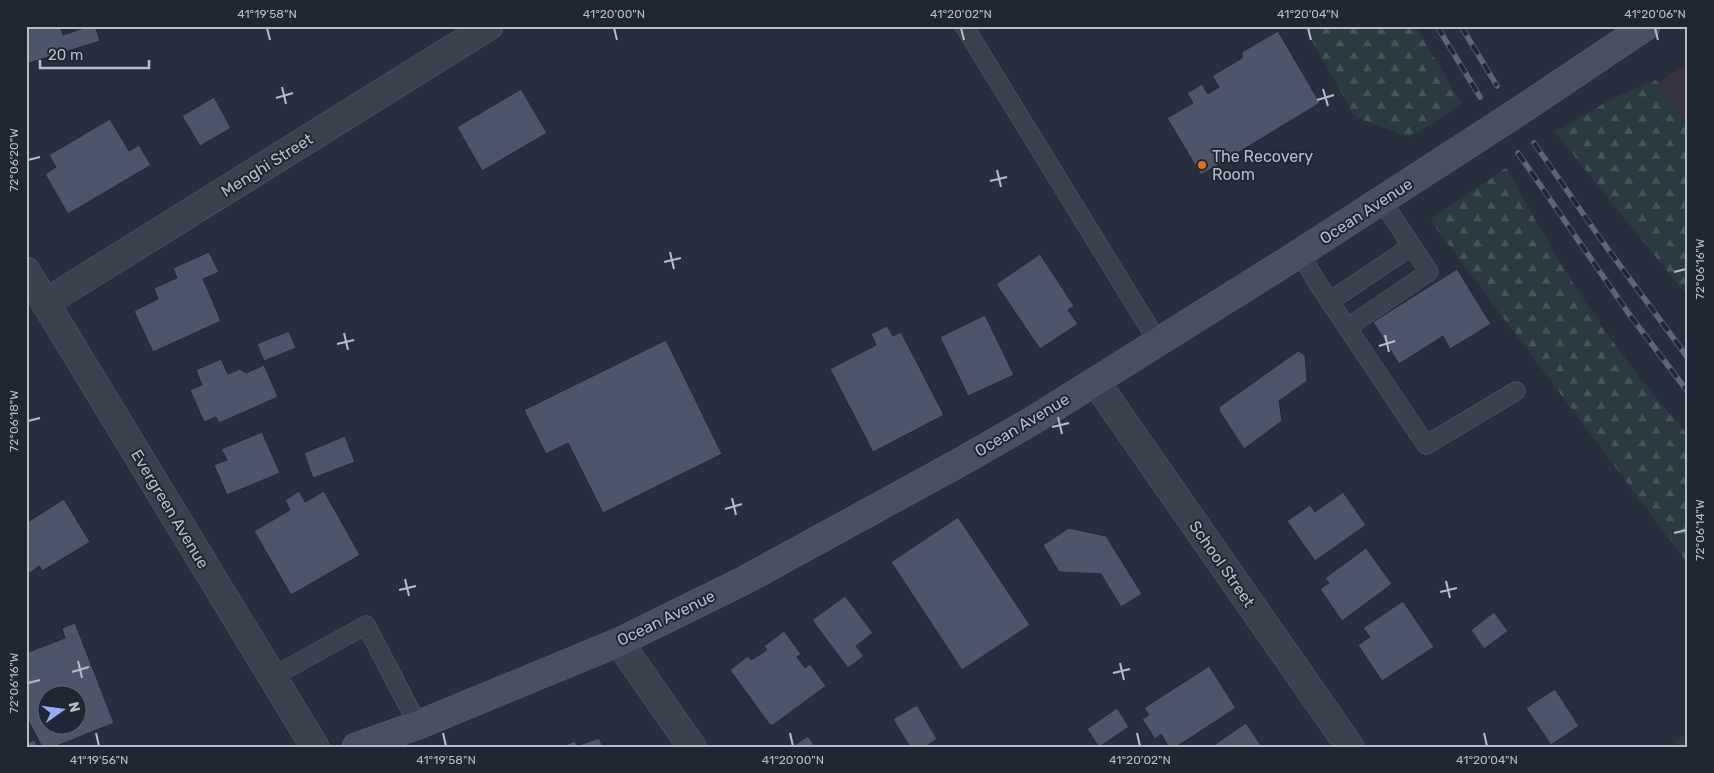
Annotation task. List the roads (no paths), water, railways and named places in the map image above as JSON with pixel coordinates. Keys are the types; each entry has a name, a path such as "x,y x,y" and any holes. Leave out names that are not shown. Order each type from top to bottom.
{"main road":[{"name":"Ocean Avenue","path":"356,747 418,725 619,642 752,576 964,460 1032,421 1382,201 1646,26"}],"street":[{"name":"Menghi Street","path":"45,303 489,26"},
{"name":"Evergreen Avenue","path":"26,271 315,747"},
{"name":"School Street","path":"1095,381 1350,747"},
{"path":"619,642 692,747"}],"lane":[{"path":"964,26 1158,342"},
{"path":"1348,327 1430,272 1382,201"},
{"path":"1330,301 1412,246"},
{"path":"1300,253 1426,445 1516,391"},
{"path":"272,677 366,625 418,725"}],"railway":[{"path":"1437,26 1480,97"},
{"path":"1461,26 1497,86"},
{"path":"1534,143 1602,241 1688,358"},
{"path":"1518,153 1629,314 1688,392"}],"place":[{"name":"The Recovery Room","path":"1202,165"}]}
